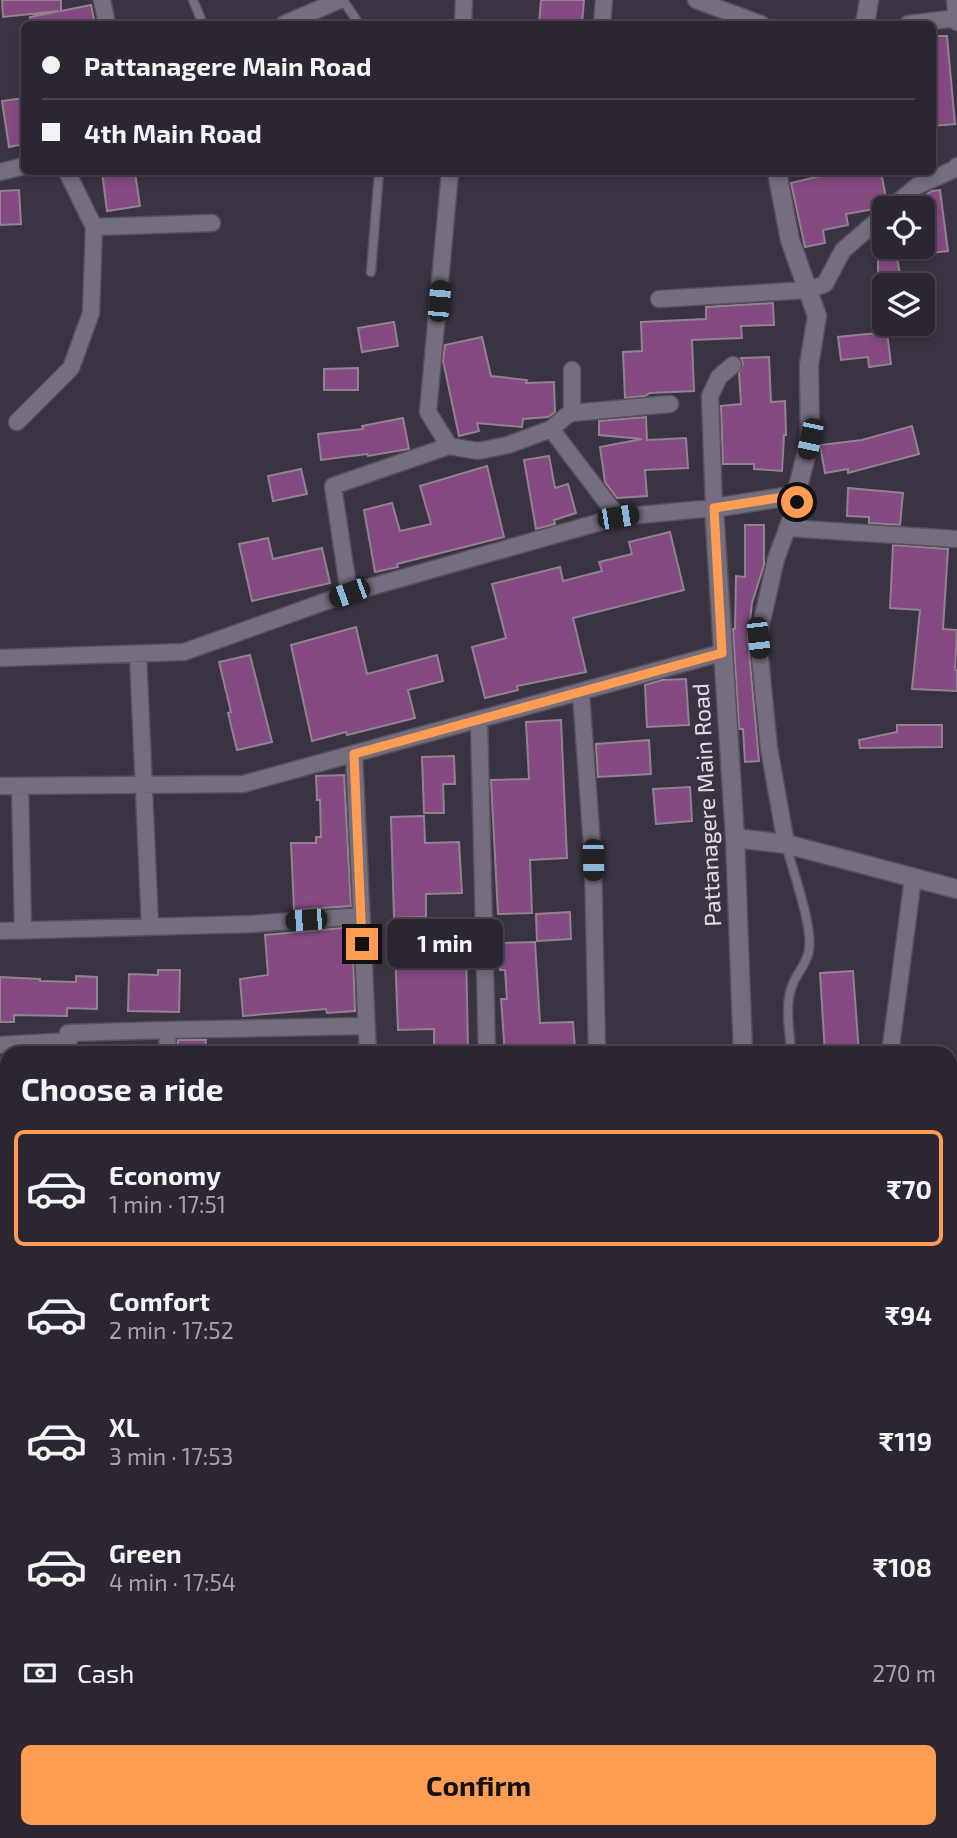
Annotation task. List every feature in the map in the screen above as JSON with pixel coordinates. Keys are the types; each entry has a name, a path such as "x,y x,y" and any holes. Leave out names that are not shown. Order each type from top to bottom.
{"street":[{"path":"102,0 106,21"},
{"path":"463,21 464,0"},
{"path":"602,21 604,0"},
{"path":"696,0 726,5 755,21"},
{"path":"866,21 869,0"},
{"path":"936,22 957,20 955,0"},
{"path":"291,21 334,2"},
{"path":"905,196 917,186 957,166"},
{"path":"0,172 21,167"},
{"path":"17,422 71,368 91,313 94,227 68,175"},
{"path":"449,446 428,412 450,175"},
{"path":"778,175 790,240 817,316 809,365 810,439 796,495 797,502 776,559 758,638 769,748 786,845"},
{"path":"94,227 212,223"},
{"path":"659,299 809,290 825,284 843,250 872,225"},
{"path":"714,508 710,396 719,377 733,366"},
{"path":"572,370 572,414"},
{"path":"349,593 333,486 449,446 478,451 508,445 551,429 572,414 670,404"},
{"path":"551,429 618,517"},
{"path":"0,658 184,652 349,593 618,517 714,508 796,495"},
{"name":"Pattanagere Main Road","path":"714,508 735,838 744,1046"},
{"path":"787,528 957,539"},
{"path":"0,786 243,784 722,653"},
{"path":"138,654 150,927"},
{"path":"581,693 593,860 597,1046"},
{"path":"479,720 487,1046"},
{"path":"354,754 367,1046"},
{"path":"20,786 23,930"},
{"path":"735,838 786,845 957,889"},
{"path":"891,1046 913,878"},
{"path":"0,931 252,924 361,916"},
{"path":"69,1046 68,1033 366,1026"},
{"path":"167,1030 168,1046"},
{"path":"1,1045 35,1046"}],"lane":[{"path":"194,0 202,21"},
{"path":"334,2 356,21"},
{"path":"371,272 379,175"},
{"path":"786,845 808,930 810,948 806,961 790,989 791,1046"}],"building":[{"path":"2,0 61,0 61,11 91,5 94,21 31,21 30,17 59,11 3,17"},
{"path":"541,0 584,0 582,21 539,21"},
{"path":"936,36 947,36 955,124 936,126"},
{"path":"21,98 21,145 9,147 2,101"},
{"path":"102,175 135,175 140,206 107,211"},
{"path":"824,175 882,175 886,196 872,196 872,209 846,214 848,225 823,230 825,243 805,247 791,183"},
{"path":"19,190 21,224 0,225 0,191"},
{"path":"940,190 948,251 935,252 935,196 924,196"},
{"path":"878,259 897,259 900,273 878,273"},
{"path":"773,303 774,325 741,326 742,338 692,340 694,391 650,393 625,398 623,352 642,351 641,322 706,319 706,307"},
{"path":"394,322 398,346 362,352 358,328"},
{"path":"872,334 872,336 888,336 891,364 869,367 868,357 841,360 838,337"},
{"path":"482,337 491,376 527,380 526,383 554,382 555,412 548,417 523,419 522,427 477,423 479,431 459,436 443,361 445,345"},
{"path":"769,357 771,402 785,401 786,435 782,471 754,469 754,464 723,464 721,406 741,404 741,358"},
{"path":"358,368 358,390 324,390 324,369"},
{"path":"646,417 647,440 686,438 688,468 645,470 647,496 617,498 605,482 600,447 642,439 599,435 599,421"},
{"path":"403,418 409,449 321,460 318,434 363,429 362,426"},
{"path":"912,426 919,454 848,473 848,469 825,473 820,445 862,440"},
{"path":"549,456 555,488 568,484 576,513 554,520 555,524 536,529 524,460"},
{"path":"487,466 504,537 375,572 364,510 392,503 400,531 431,524 420,486"},
{"path":"301,469 307,494 273,501 268,476"},
{"path":"848,488 903,493 900,525 869,523 869,517 847,516"},
{"path":"745,525 764,525 764,565 752,603 748,639 759,761 745,762 743,729 739,729 733,629 736,576 745,577"},
{"path":"670,532 684,590 573,618 586,672 517,686 518,690 485,698 472,647 506,638 492,584 560,567 563,581 602,571 599,562 632,554 629,542"},
{"path":"268,538 273,559 322,548 330,583 252,601 239,544"},
{"path":"893,545 948,549 943,629 957,630 957,691 912,689 920,610 890,608"},
{"path":"356,627 367,674 437,655 443,681 408,690 415,718 312,741 291,645"},
{"path":"250,655 272,742 237,750 219,662"},
{"path":"686,679 689,725 647,727 645,685 662,680"},
{"path":"561,720 567,858 530,860 532,913 498,914 491,780 529,779 526,722"},
{"path":"897,725 942,725 942,747 860,748 859,740 897,732"},
{"path":"649,740 651,774 598,777 596,744"},
{"path":"454,756 455,784 443,784 444,813 424,813 422,757"},
{"path":"344,775 351,906 294,910 291,843 316,843 316,837 321,837 316,776"},
{"path":"690,787 692,821 656,824 653,789"},
{"path":"424,816 425,843 459,842 462,893 426,894 426,917 394,918 391,817"},
{"path":"570,912 571,939 537,941 536,914"},
{"path":"352,927 355,1011 327,1013 326,1009 243,1016 240,979 268,975 265,935"},
{"path":"535,942 540,1023 573,1022 575,1046 504,1046 501,999 507,999 505,970 500,970 498,943"},
{"path":"466,946 468,1046 434,1046 434,1029 398,1030 395,951"},
{"path":"158,970 180,970 179,1012 128,1011 129,974 158,975"},
{"path":"853,971 858,1046 825,1046 820,973"},
{"path":"76,976 97,977 97,1009 67,1008 67,1016 14,1015 14,1022 0,1022 0,977 76,982"},
{"path":"178,1040 206,1040 206,1046 178,1046"}],"route":[{"path":"362,944 354,754 722,653 714,508 796,495 797,502"}]}
